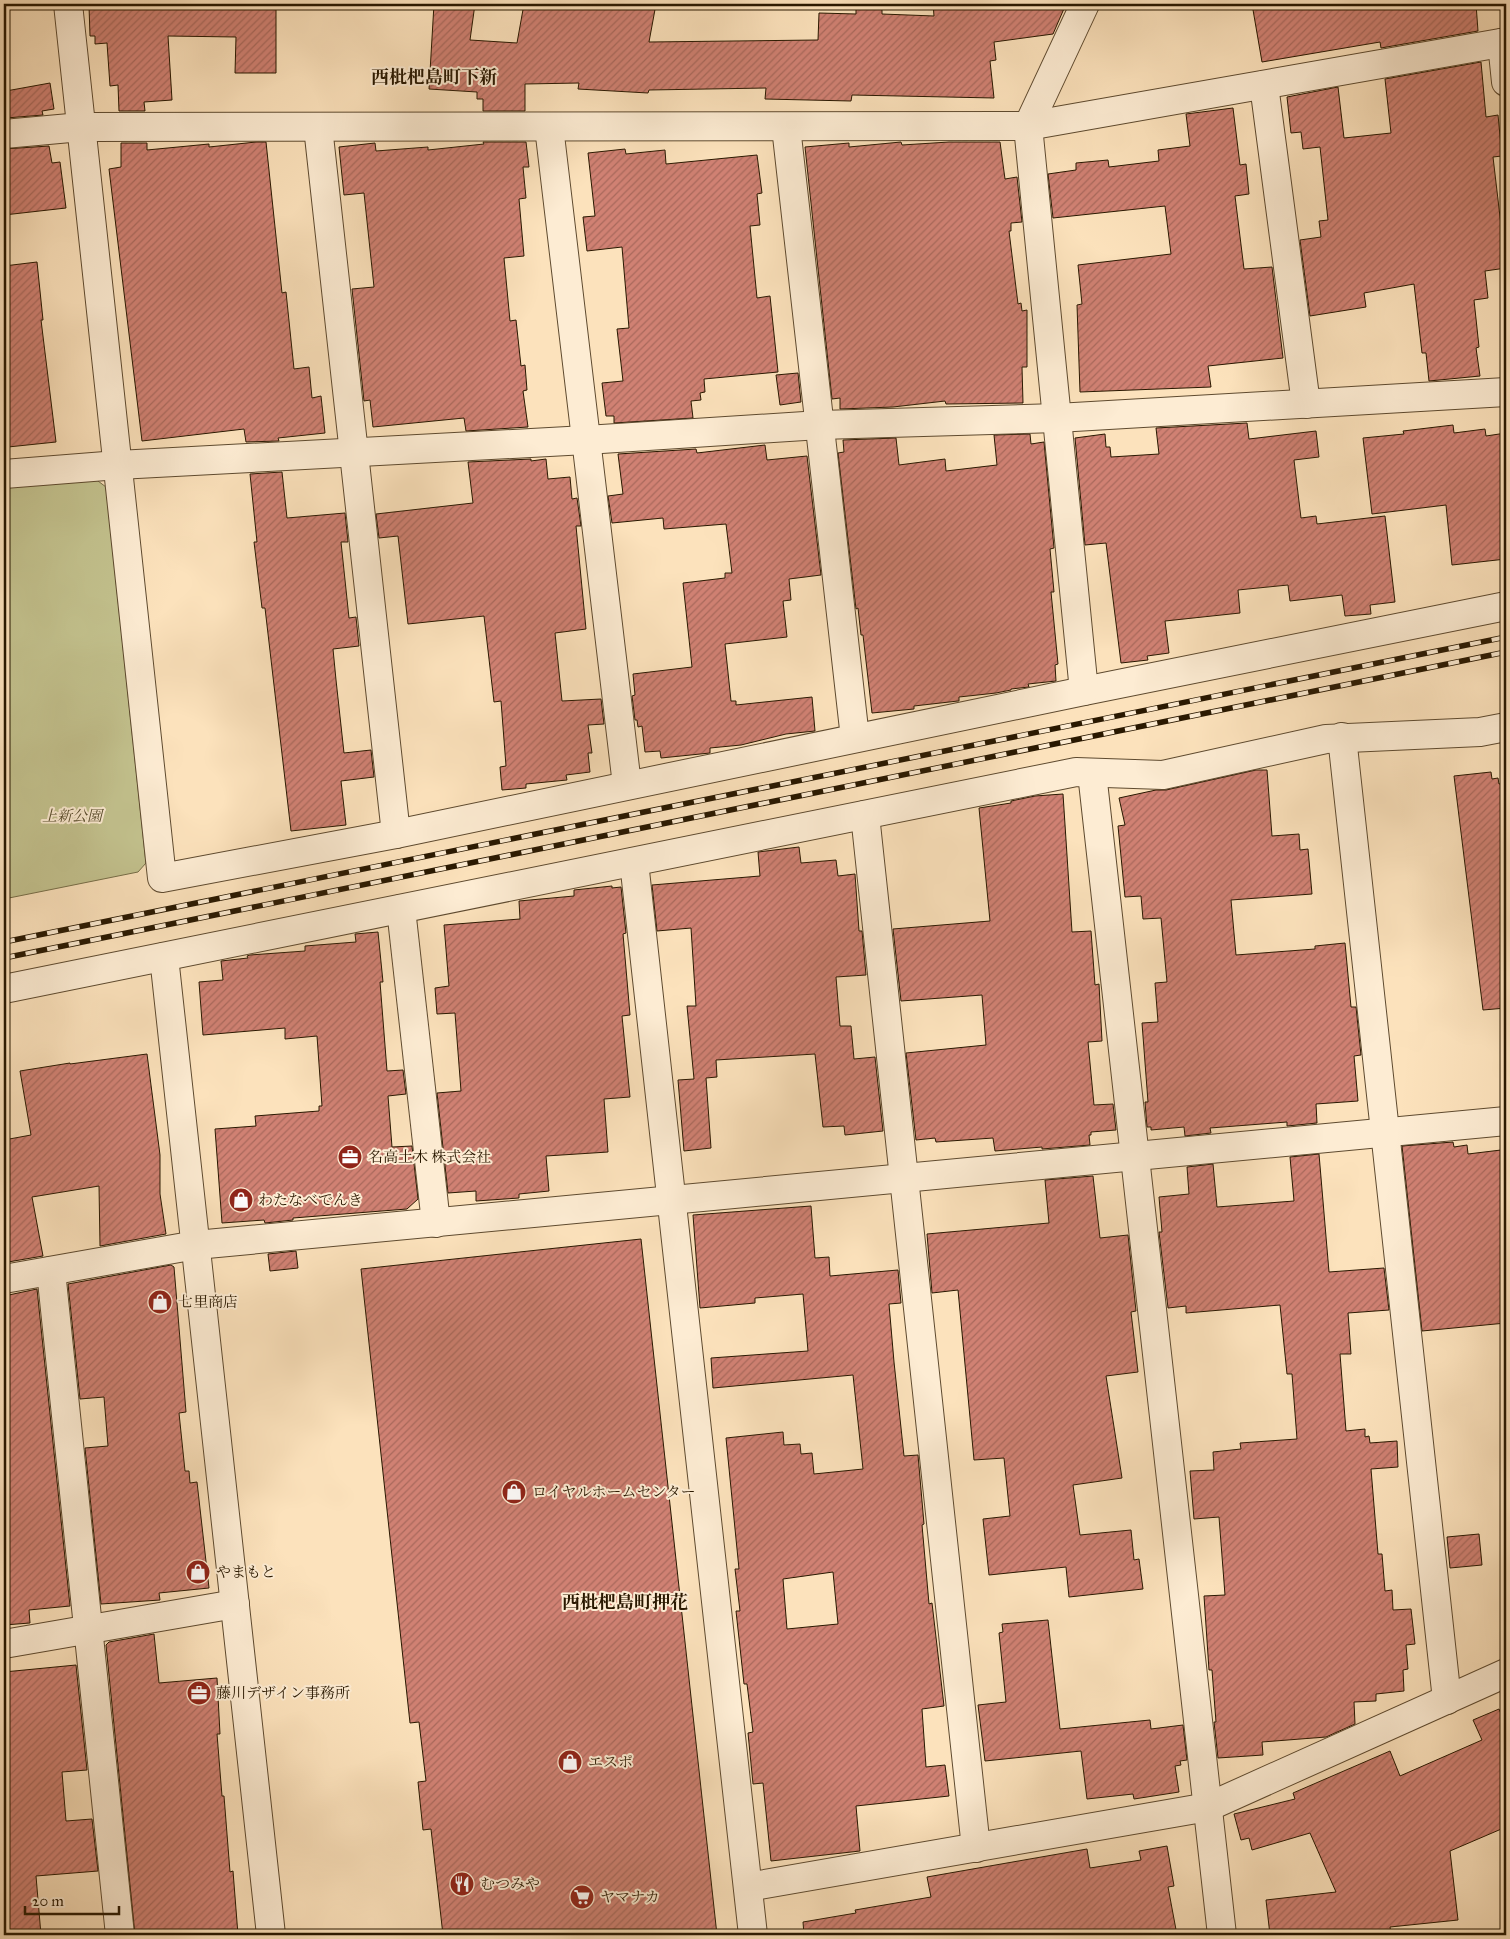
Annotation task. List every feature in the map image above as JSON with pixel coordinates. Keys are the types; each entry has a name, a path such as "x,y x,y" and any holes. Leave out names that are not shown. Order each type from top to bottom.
{"street":[{"path":"68,4 162,878 396,834 1084,690 1506,606"},
{"path":"1084,690 1028,126 1086,4"},
{"path":"4,134 81,127 1028,126 1504,42 1506,82"},
{"path":"1264,85 1306,404"},
{"path":"786,126 855,738"},
{"path":"318,127 396,834"},
{"path":"549,127 627,785"},
{"path":"4,474 118,465 586,440 820,425 1057,418 1506,392"},
{"path":"4,989 1076,772 1163,775 1326,739 1480,732 1506,727"},
{"path":"1342,737 1447,1700"},
{"path":"1092,773 1222,1935"},
{"path":"865,815 976,1848"},
{"path":"634,862 753,1935"},
{"path":"402,909 436,1222"},
{"path":"164,957 271,1935"},
{"path":"4,1279 196,1245 1506,1121"},
{"path":"51,1271 120,1935"},
{"path":"4,1644 235,1604"},
{"path":"748,1887 1208,1807 1506,1673"}],"green space":[{"name":"上新公園","path":"90,475 106,487 146,863 138,872 4,899 4,484"}],"building":[{"path":"114,4 235,4 235,6 276,7 276,73 235,73 236,37 168,36 172,100 144,102 145,111 119,111 118,85 110,86 107,43 95,44 95,36 90,36 89,6"},
{"path":"434,4 475,4 470,40 517,43 524,4 656,4 649,42 818,40 819,13 856,14 856,6 882,7 882,14 934,16 933,4 1066,4 1053,34 994,42 996,60 990,61 994,98 852,95 851,101 765,99 766,88 649,90 648,93 578,89 579,83 525,84 525,111 483,111 483,99 477,99 477,92 429,89"},
{"path":"1252,4 1476,4 1478,31 1381,48 1380,42 1262,62"},
{"path":"1481,62 1486,117 1498,115 1502,156 1493,157 1506,268 1485,271 1488,298 1474,300 1479,347 1476,348 1480,376 1429,381 1426,353 1422,353 1414,284 1364,293 1366,307 1310,316 1300,240 1321,237 1319,221 1328,220 1320,147 1303,149 1301,132 1291,133 1287,97 1338,87 1344,138 1391,133 1385,79"},
{"path":"50,83 54,109 42,111 43,115 6,118 5,110 9,109 6,91"},
{"path":"1233,108 1240,165 1246,164 1249,194 1235,196 1244,269 1272,267 1283,358 1208,366 1211,387 1080,392 1077,305 1082,304 1078,265 1171,254 1165,206 1053,218 1048,174 1076,170 1076,163 1108,160 1109,167 1159,161 1158,150 1190,146 1186,114"},
{"path":"266,142 282,293 286,292 294,369 309,367 312,398 321,396 325,433 278,438 279,441 246,442 244,429 142,441 109,169 121,167 121,143 147,143 147,150 209,144 209,147"},
{"path":"483,142 526,142 529,167 523,167 526,198 519,199 524,256 504,258 510,321 516,320 521,366 525,365 527,390 523,391 528,427 466,431 464,418 373,427 370,400 364,401 352,289 374,287 364,193 344,195 339,147 375,143 376,151 428,147 428,150 484,144"},
{"path":"901,142 902,145 949,142 1000,142 1005,179 1017,177 1022,222 1011,223 1011,231 1009,231 1018,304 1021,303 1022,311 1027,310 1027,367 1022,367 1023,403 946,404 945,401 893,407 840,409 840,398 832,399 805,147 849,143 849,147"},
{"path":"49,146 52,163 60,162 66,208 4,215 4,149"},
{"path":"625,149 626,154 665,150 666,164 757,155 762,193 757,194 760,225 750,226 757,298 770,296 778,372 704,379 705,392 700,393 701,400 691,401 693,418 614,423 614,416 606,416 602,383 623,381 617,329 629,328 622,247 587,251 583,217 595,216 588,153"},
{"path":"37,262 43,320 41,320 56,442 8,447 4,406 4,266"},
{"path":"798,373 801,402 780,405 776,375"},
{"path":"1247,423 1249,439 1316,431 1319,457 1294,460 1301,518 1316,516 1317,524 1385,516 1395,602 1370,605 1371,614 1345,616 1342,595 1290,601 1288,585 1238,590 1240,613 1165,621 1169,653 1147,656 1148,660 1121,663 1106,543 1085,545 1075,438 1105,434 1106,447 1110,447 1111,457 1159,454 1156,428"},
{"path":"1453,425 1454,433 1485,429 1486,436 1506,433 1506,559 1452,565 1446,505 1372,514 1363,438 1404,434 1403,431"},
{"path":"1030,434 1031,444 1044,442 1054,548 1050,549 1054,592 1051,592 1058,664 1055,665 1056,681 1028,684 1029,687 996,693 959,697 959,701 914,706 914,709 872,713 863,635 861,635 858,608 856,609 838,453 844,452 843,440 896,438 899,465 945,459 946,471 997,465 994,435"},
{"path":"765,445 767,460 807,456 821,575 789,579 791,600 783,601 787,637 725,644 731,701 736,701 736,705 812,697 815,731 786,734 741,745 710,748 710,753 661,758 660,751 645,752 642,726 638,727 637,720 635,720 632,696 635,695 633,674 692,667 683,583 725,578 725,573 732,573 726,524 664,529 663,518 612,523 608,496 623,494 618,454 696,449 697,453"},
{"path":"531,459 531,461 546,459 548,479 570,477 572,499 577,498 581,526 576,526 586,629 555,633 562,701 601,699 604,724 588,725 592,753 588,753 590,772 566,775 567,780 526,784 526,788 502,790 500,767 506,766 501,701 494,702 484,616 408,624 398,536 379,538 376,514 473,503 468,462"},
{"path":"282,472 287,518 345,513 348,542 341,542 349,618 356,617 359,646 333,649 344,753 371,750 374,777 341,781 346,825 291,831 265,608 262,608 254,542 257,542 250,474"},
{"path":"1256,770 1267,770 1272,836 1299,834 1300,850 1308,849 1312,894 1231,900 1236,955 1315,949 1315,946 1345,943 1351,1007 1356,1007 1361,1055 1354,1056 1358,1101 1316,1104 1317,1123 1287,1126 1287,1122 1210,1128 1211,1133 1185,1136 1184,1127 1151,1130 1151,1127 1147,1127 1145,1102 1148,1102 1142,1023 1158,1022 1155,983 1167,982 1161,918 1143,919 1141,896 1125,897 1118,826 1125,825 1119,798 1156,790 1166,790"},
{"path":"1491,772 1492,779 1498,778 1499,784 1506,783 1506,1008 1483,1010 1454,776"},
{"path":"1063,794 1072,932 1091,931 1095,985 1099,984 1102,1041 1088,1042 1094,1105 1113,1104 1116,1130 1091,1132 1091,1135 1089,1135 1090,1145 1042,1149 1042,1147 995,1151 993,1138 936,1142 935,1138 916,1140 906,1053 986,1045 982,995 901,1001 893,929 990,921 979,808 1011,803 1011,801 1035,796"},
{"path":"799,847 801,863 836,860 838,876 855,874 859,931 862,931 866,975 836,977 840,1026 851,1026 854,1059 875,1057 883,1131 845,1135 844,1126 823,1127 815,1054 716,1060 717,1077 706,1078 711,1148 684,1151 678,1080 694,1079 687,1006 696,1006 691,928 657,931 652,885 760,876 758,852"},
{"path":"612,886 612,888 621,887 626,933 623,934 630,1015 622,1016 630,1097 604,1099 608,1152 546,1156 549,1191 519,1194 519,1198 476,1201 476,1191 448,1193 437,1093 461,1091 455,1013 437,1014 435,988 449,986 444,925 520,919 519,901 574,896 574,890"},
{"path":"378,932 383,982 380,982 387,1071 403,1070 406,1094 388,1096 392,1147 412,1146 418,1199 407,1209 293,1218 293,1220 265,1223 264,1220 222,1223 215,1129 256,1126 255,1116 319,1111 319,1106 322,1106 317,1036 285,1039 285,1028 203,1035 199,982 223,980 221,961 248,958 247,956 250,955 305,951 305,946 356,942 355,934"},
{"path":"147,1054 160,1155 160,1194 166,1234 100,1246 99,1186 32,1197 43,1256 8,1262 4,1239 4,1140 31,1135 20,1071"},
{"path":"1453,1142 1454,1147 1467,1145 1468,1154 1501,1150 1503,1167 1506,1166 1506,1323 1422,1331 1402,1146"},
{"path":"1319,1154 1329,1272 1384,1268 1389,1310 1348,1313 1351,1354 1340,1354 1346,1431 1365,1429 1365,1437 1369,1436 1370,1443 1397,1441 1398,1467 1371,1469 1378,1554 1382,1554 1385,1591 1392,1590 1393,1610 1411,1609 1415,1644 1406,1645 1408,1669 1403,1670 1404,1691 1376,1694 1376,1701 1354,1702 1355,1724 1326,1737 1262,1742 1263,1755 1218,1758 1214,1722 1216,1722 1212,1670 1209,1670 1204,1596 1225,1595 1219,1517 1194,1519 1190,1471 1214,1470 1213,1452 1241,1449 1240,1443 1297,1439 1292,1374 1287,1374 1280,1305 1186,1313 1186,1306 1168,1308 1159,1232 1162,1232 1159,1197 1189,1194 1187,1167 1213,1164 1217,1207 1294,1201 1290,1157"},
{"path":"1093,1176 1100,1238 1128,1235 1136,1311 1131,1312 1138,1372 1106,1376 1122,1478 1073,1485 1080,1535 1131,1530 1134,1560 1139,1559 1143,1589 1069,1597 1066,1567 989,1575 983,1519 1010,1516 1004,1458 974,1460 958,1290 932,1293 927,1234 1049,1223 1045,1180"},
{"path":"811,1206 815,1258 829,1257 830,1276 898,1270 901,1303 889,1304 894,1362 904,1456 918,1455 929,1604 932,1603 944,1706 922,1709 926,1767 945,1765 949,1796 856,1806 860,1851 771,1861 763,1783 753,1784 748,1733 753,1732 747,1684 744,1684 736,1611 740,1611 735,1569 739,1569 726,1438 783,1432 784,1445 800,1444 801,1454 812,1453 814,1474 863,1469 853,1375 713,1388 711,1358 808,1351 803,1294 755,1298 755,1303 700,1308 693,1215","holes":["833,1572 838,1624 787,1629 783,1579"]},
{"path":"641,1239 717,1935 443,1935 431,1829 423,1830 418,1782 426,1781 419,1722 410,1723 361,1269"},
{"path":"296,1251 298,1268 270,1271 268,1254"},
{"path":"171,1265 174,1267 186,1412 179,1413 185,1471 189,1471 190,1483 197,1482 209,1588 159,1593 160,1600 101,1604 85,1448 108,1446 104,1397 80,1399 68,1284"},
{"path":"37,1289 70,1606 29,1610 30,1623 4,1625 4,1505 7,1505 4,1475 4,1296"},
{"path":"1479,1534 1482,1565 1450,1568 1447,1537"},
{"path":"1048,1620 1060,1729 1150,1720 1151,1729 1183,1725 1187,1760 1180,1761 1181,1765 1175,1766 1179,1792 1134,1799 1133,1794 1087,1799 1081,1751 985,1761 978,1705 1006,1702 999,1633 1003,1632 1002,1624"},
{"path":"154,1634 159,1683 217,1678 220,1734 217,1734 222,1796 224,1796 230,1872 233,1871 238,1935 135,1935 106,1645 109,1642"},
{"path":"76,1665 87,1770 62,1772 66,1821 92,1819 98,1871 36,1876 41,1935 4,1935 4,1672"},
{"path":"1499,1709 1506,1726 1506,1827 1450,1851 1458,1920 1390,1927 1391,1935 1270,1935 1266,1900 1336,1892 1310,1833 1252,1850 1249,1838 1241,1840 1234,1814 1295,1799 1293,1793 1390,1751 1400,1776 1482,1740 1473,1720"},
{"path":"1167,1846 1174,1886 1168,1887 1177,1935 804,1935 803,1922 856,1913 855,1910 931,1897 927,1877 1087,1849 1090,1868 1141,1860 1139,1851"}],"railway":[{"path":"4,942 1506,637"},
{"path":"4,958 1506,652"}],"place":[{"name":"名高土木 株式会社","path":"350,1157"},
{"name":"わたなべでんき","path":"241,1200"},
{"name":"七里商店","path":"160,1302"},
{"name":"ロイヤルホームセンター","path":"514,1492"},
{"name":"やまもと","path":"198,1572"},
{"name":"藤川デザイン事務所","path":"199,1693"},
{"name":"エスポ","path":"570,1762"},
{"name":"むつみや","path":"462,1884"},
{"name":"ヤマナカ","path":"582,1897"}],"district":[{"name":"西枇杷島町下新","path":"434,77"},
{"name":"西枇杷島町押花","path":"625,1602"}]}
